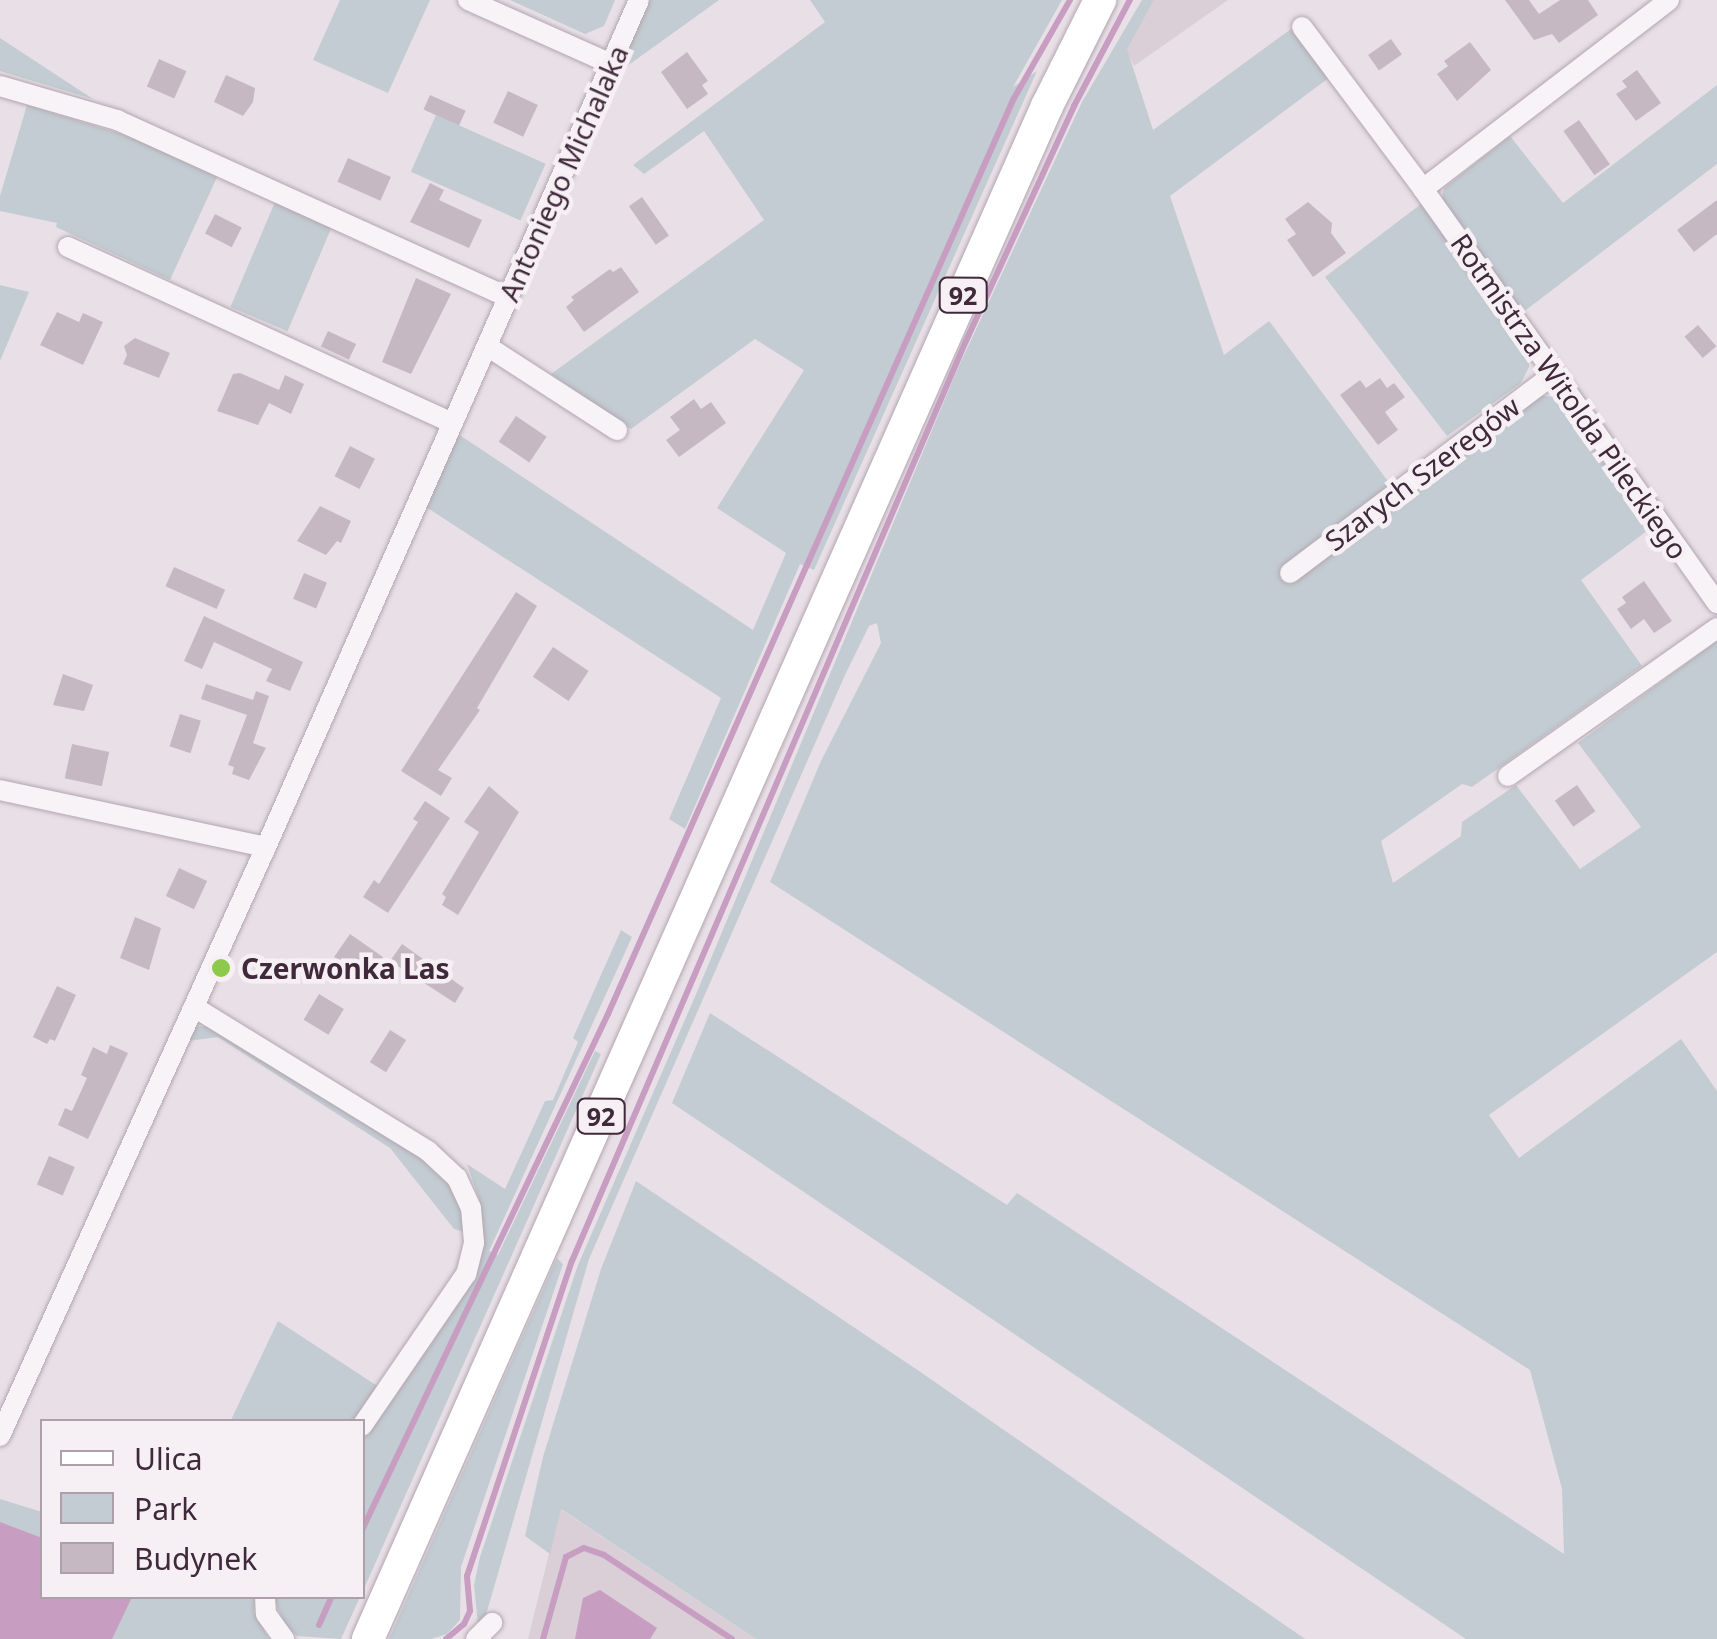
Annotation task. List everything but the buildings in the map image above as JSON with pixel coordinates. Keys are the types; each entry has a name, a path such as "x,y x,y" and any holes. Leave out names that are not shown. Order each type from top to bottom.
{"main road":[{"name":"92","path":"368,1639 1046,106 1100,0"}],"street":[{"path":"468,0 611,64"},
{"name":"Antoniego Michalaka","path":"0,1436 266,847 639,0"},
{"path":"1423,189 1670,0"},
{"name":"Rotmistrza Witolda Pileckiego","path":"1302,27 1423,189 1717,603"},
{"path":"0,86 116,120 508,296"},
{"path":"68,247 453,423"},
{"path":"487,346 617,430"},
{"name":"Szarych Szeregów","path":"1290,572 1554,374"},
{"path":"1508,776 1717,628"},
{"path":"0,790 266,847"},
{"path":"194,1007 428,1151 457,1178 470,1208 474,1243 466,1274 365,1422"},
{"path":"265,1599 266,1614 284,1639"},
{"path":"476,1639 492,1623"}],"shaded area":[{"path":"1154,0 1228,0 1134,66 1126,49"},
{"path":"560,1509 756,1639 528,1639"},
{"path":"0,1522 40,1537 40,1599 131,1599 112,1639 0,1639"},
{"path":"600,1590 657,1628 650,1639 575,1639 583,1598"}],"green space":[{"path":"340,0 430,0 388,93 313,60"},
{"path":"510,0 615,0 604,26 585,34"},
{"path":"647,0 719,0 616,74"},
{"path":"810,0 1062,0 1013,87 1037,71 814,570 800,564 685,829 669,819 721,698 426,507 458,434 753,630 786,553 717,508 804,370 755,339 631,429 551,374 764,220 704,131 644,174 633,165 825,22"},
{"path":"1142,0 1154,0 1127,49 1153,130 1295,26 1330,77 1170,196 1224,355 1269,321 1390,484 1286,563 1538,395 1555,397 1651,528 1581,580 1642,666 1472,787 1462,784 1381,841 1393,883 1461,836 1462,822 1516,785 1580,869 1641,827 1578,743 1717,641 1717,952 1489,1115 1519,1158 1681,1039 1717,1091 1717,1639 1466,1639 672,1103 710,1013 1007,1205 1017,1193 1564,1554 1562,1489 1530,1370 770,882 821,761 881,643 877,623 869,626 845,675 589,1259 484,1621 478,1625 474,1585 480,1557 578,1265 694,999 958,368 1082,102"},
{"path":"0,38 93,99 0,71"},
{"path":"1717,85 1717,164 1522,313 1442,198 1444,188 1510,136 1563,203"},
{"path":"27,105 138,139 218,175 170,280 56,227 57,223 0,211 0,196"},
{"path":"436,115 546,164 520,220 411,172"},
{"path":"275,202 332,226 288,331 230,307"},
{"path":"1421,204 1529,350 1529,367 1521,383 1447,436 1325,277"},
{"path":"0,285 29,292 0,361"},
{"path":"621,930 632,937 489,1251 498,1255 595,1051 601,1054 365,1586 365,1436 477,1270 483,1249 481,1205 467,1164 505,1189 545,1101 553,1100 578,1042 573,1038"},
{"path":"211,1026 417,1155 455,1191 469,1233 454,1229 390,1148 218,1037 188,1041 193,1027"},
{"path":"636,1181 919,1371 1305,1639 756,1639 561,1509 550,1554 525,1536 543,1457 601,1269"},
{"path":"557,1258 563,1264 461,1567 460,1620 447,1634 431,1639 389,1639"},
{"path":"278,1321 382,1389 361,1419 231,1419"},
{"path":"0,1499 40,1511 40,1599 255,1599 254,1613 269,1639 0,1639"},
{"path":"274,1599 359,1599 341,1639 297,1636 284,1623"}],"waterway":[{"path":"365,1524 608,1014 1013,100 1070,0"},
{"path":"446,1639 464,1624 470,1611 467,1576 572,1261 966,341 1074,106 1130,0"},
{"path":"543,1639 566,1557 584,1548 604,1555 732,1639"},
{"path":"319,1625 331,1599"}],"place":[{"name":"Czerwonka Las","path":"221,968"}]}
